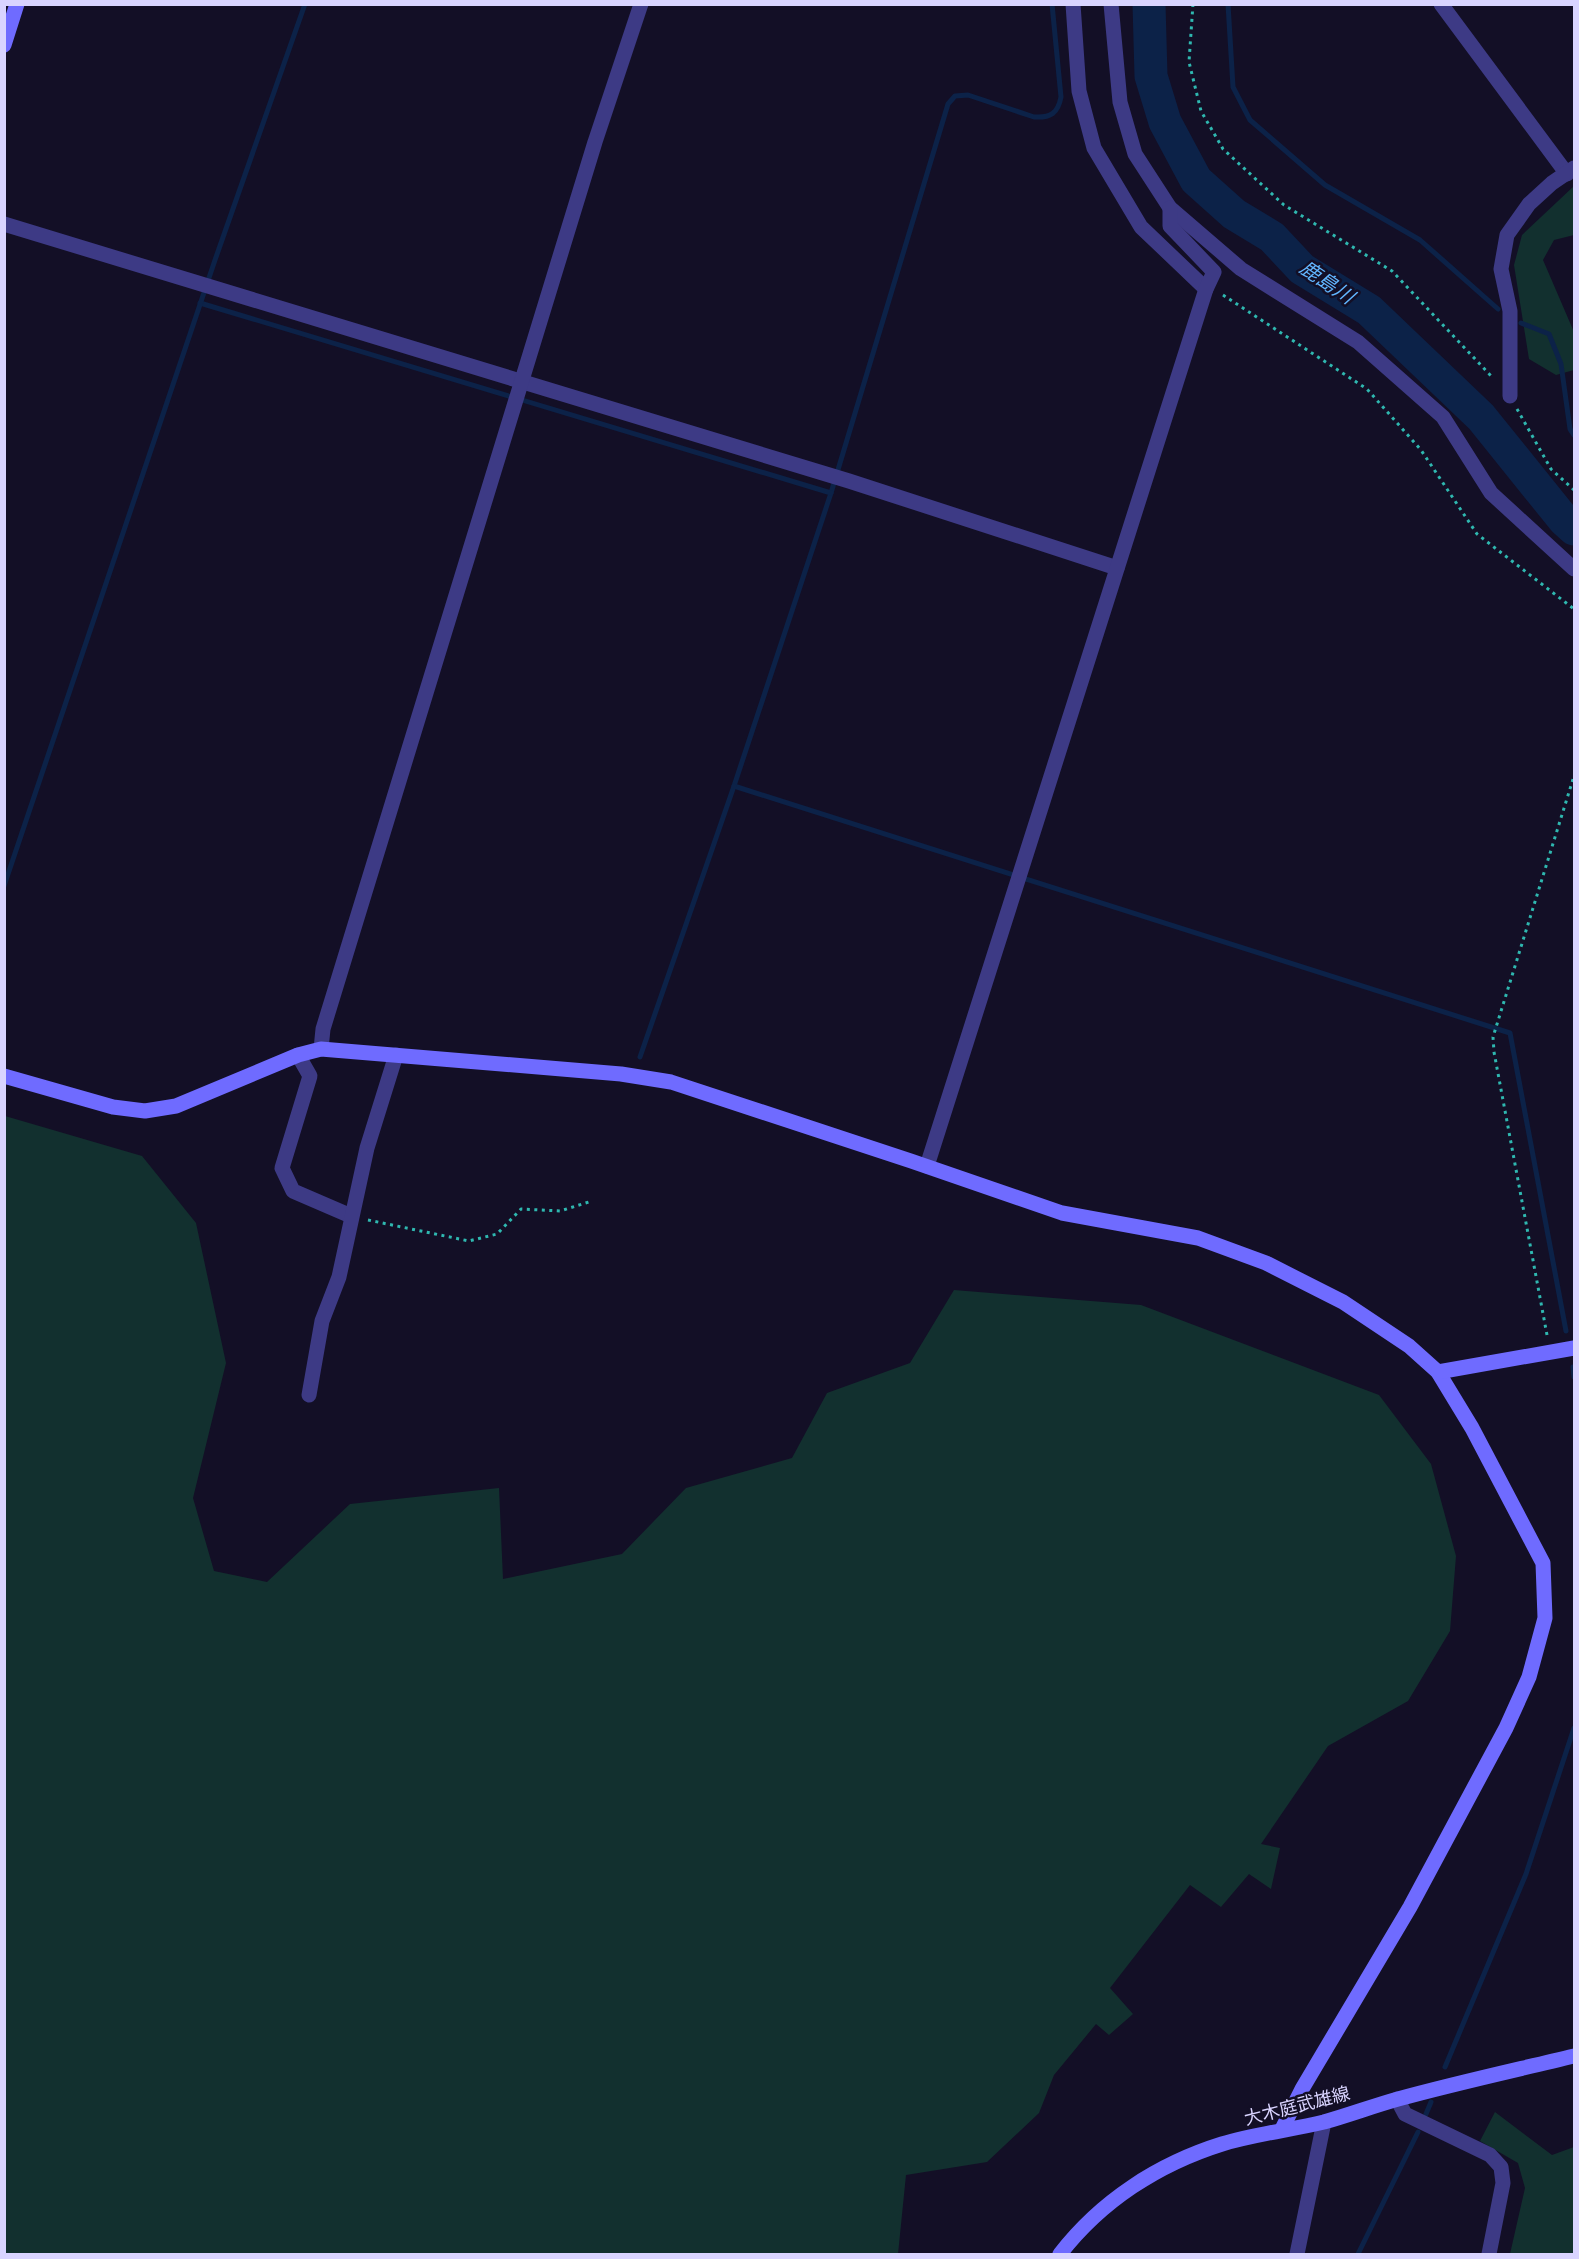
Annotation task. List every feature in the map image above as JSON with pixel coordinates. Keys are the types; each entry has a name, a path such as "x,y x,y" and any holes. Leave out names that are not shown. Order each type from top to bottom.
{"street":[{"path":"4,45 17,4"},
{"path":"321,1049 323,1029 591,153 641,4"},
{"path":"1073,4 1078,91 1094,148 1141,227 1206,289"},
{"path":"1111,4 1120,102 1135,154 1170,208 1240,269 1358,342 1443,417 1491,493 1575,569"},
{"path":"1441,4 1571,171 1551,183 1529,204 1507,235 1501,269 1510,311 1510,396"},
{"path":"927,1166 1206,289 1214,272 1170,226 1170,208"},
{"path":"4,224 220,289 521,386 849,481 1117,568"},
{"path":"4,1076 113,1107 145,1111 176,1106 298,1055 321,1049 621,1074 671,1082 1062,1213 1198,1238 1266,1263 1343,1302 1409,1346 1438,1372 1472,1428 1543,1563 1545,1618 1529,1677 1506,1728 1410,1907 1302,2089 1282,2129"},
{"path":"298,1055 310,1076 282,1168 292,1191 351,1216"},
{"path":"309,1395 322,1321 339,1277 367,1149 396,1055"},
{"path":"1438,1372 1575,1347"},
{"name":"大木庭武雄線","path":"1060,2254 1076,2234 1118,2196 1173,2161 1223,2144 1282,2129 1324,2122 1397,2099 1575,2056"},
{"path":"1397,2099 1405,2114 1490,2156 1502,2167 1503,2183 1489,2254"},
{"path":"1297,2254 1324,2122"}],"path":[{"path":"1192,4 1189,62 1201,111 1223,149 1284,205 1392,271 1510,396 1551,469 1575,490"},
{"path":"1206,289 1225,296 1367,389 1421,450 1477,534 1575,609"},
{"path":"1550,1352 1493,1037 1575,776"},
{"path":"351,1216 469,1241 497,1234 521,1209 560,1211 592,1201"}],"green space":[{"path":"1574,186 1574,235 1554,240 1543,260 1574,332 1574,370 1556,375 1529,359 1514,265 1522,235"},
{"path":"5,1116 142,1156 196,1223 226,1363 193,1498 214,1571 267,1582 350,1504 499,1488 503,1579 622,1554 686,1488 792,1458 827,1393 910,1363 954,1290 1141,1305 1379,1395 1431,1464 1456,1556 1450,1631 1408,1701 1328,1746 1261,1844 1280,1848 1271,1889 1249,1874 1221,1907 1190,1885 1110,1988 1133,2014 1109,2035 1096,2024 1054,2075 1039,2113 987,2162 906,2175 898,2254 5,2254"},
{"path":"1495,2112 1552,2155 1574,2147 1574,2254 1510,2254 1525,2188 1518,2163 1480,2141"}],"waterway":[{"path":"4,886 215,260 305,4"},
{"path":"1052,4 1061,97 1056,111 1045,117 1034,117 968,95 955,96 948,104 831,493 734,786 1510,1033 1566,1331"},
{"name":"鹿島川","path":"1149,4 1151,76 1165,122 1196,180 1234,214 1272,237 1302,269 1369,310 1481,417 1564,520 1574,529"},
{"path":"1228,4 1233,87 1250,120 1325,185 1420,240 1498,309"},
{"path":"200,303 831,493"},
{"path":"1521,323 1549,334 1561,364 1570,429 1574,435"},
{"path":"640,1057 734,786"},
{"path":"1573,1367 1574,1377"},
{"path":"1445,2067 1526,1874 1574,1728"},
{"path":"1426,2114 1431,2102"},
{"path":"1358,2254 1418,2132"}]}
